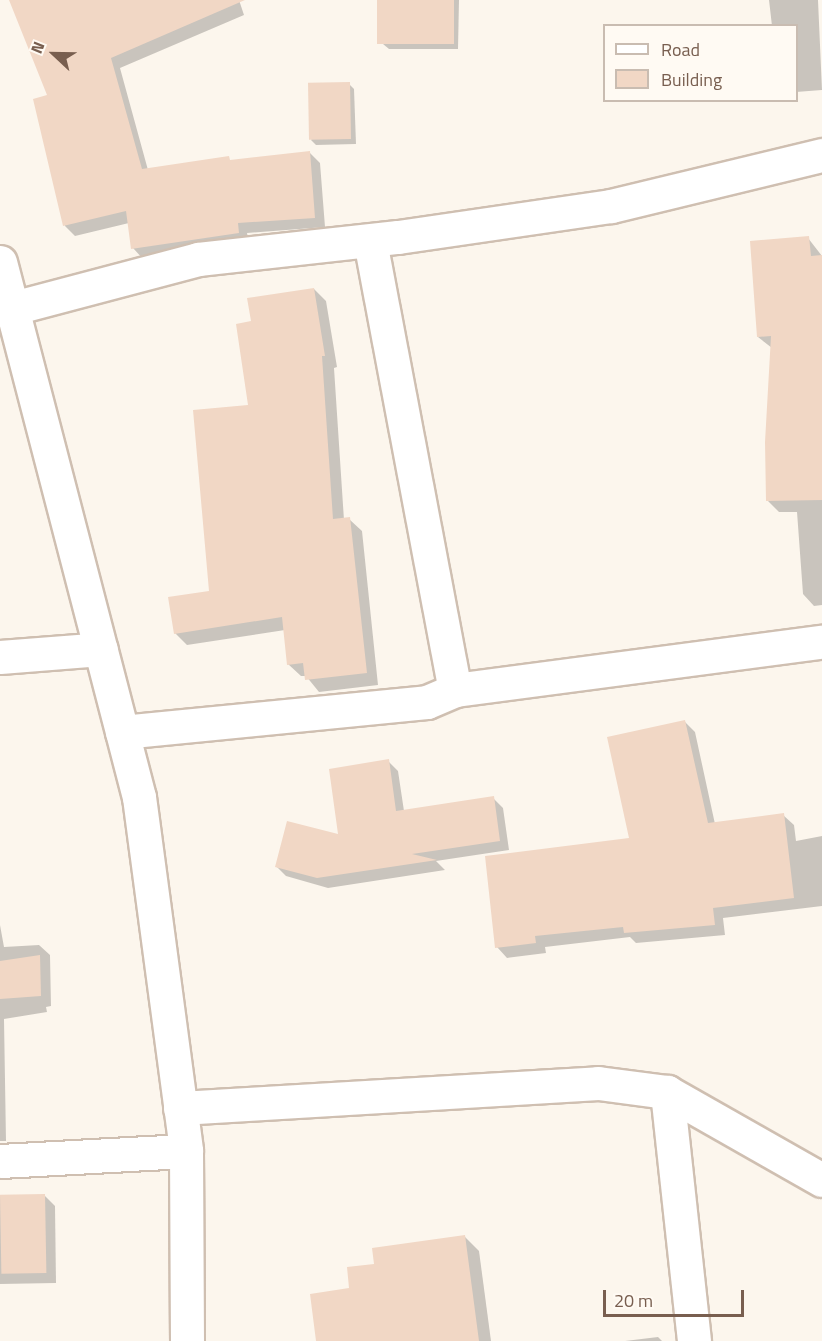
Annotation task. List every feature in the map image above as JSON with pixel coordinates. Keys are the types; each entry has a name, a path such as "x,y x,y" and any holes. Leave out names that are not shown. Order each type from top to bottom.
{"street":[{"path":"13,308 198,259 370,241 611,206 822,154"},
{"path":"370,241 455,690"},
{"path":"0,262 139,797 186,1151 187,1341"},
{"path":"122,732 427,702 455,690 822,642"},
{"path":"0,657 101,649"},
{"path":"180,1108 598,1083 667,1092 822,1180"},
{"path":"667,1092 693,1341"},
{"path":"0,1161 186,1151"}],"building":[{"path":"9,0 245,0 111,58 142,169 229,156 230,160 310,151 315,218 238,223 239,233 131,249 126,211 63,226 33,99 47,95"},
{"path":"377,0 454,0 454,44 377,44"},
{"path":"350,82 351,139 309,140 308,83"},
{"path":"809,236 811,256 822,255 822,500 766,501 765,442 771,336 757,337 750,241"},
{"path":"314,288 325,356 322,356 333,519 350,517 367,673 305,680 303,663 287,665 282,617 174,634 168,597 209,591 193,410 248,405 236,324 251,321 247,298"},
{"path":"685,720 708,823 784,813 794,898 713,908 715,925 624,933 623,927 535,936 536,943 495,948 485,856 629,838 607,737"},
{"path":"389,759 396,811 494,796 500,841 412,854 437,860 317,878 275,867 287,821 338,834 329,769"},
{"path":"40,955 41,996 0,999 0,961"},
{"path":"45,1194 46,1273 1,1274 0,1195"},
{"path":"465,1235 479,1341 316,1341 310,1294 349,1288 347,1267 374,1264 372,1248"}]}
